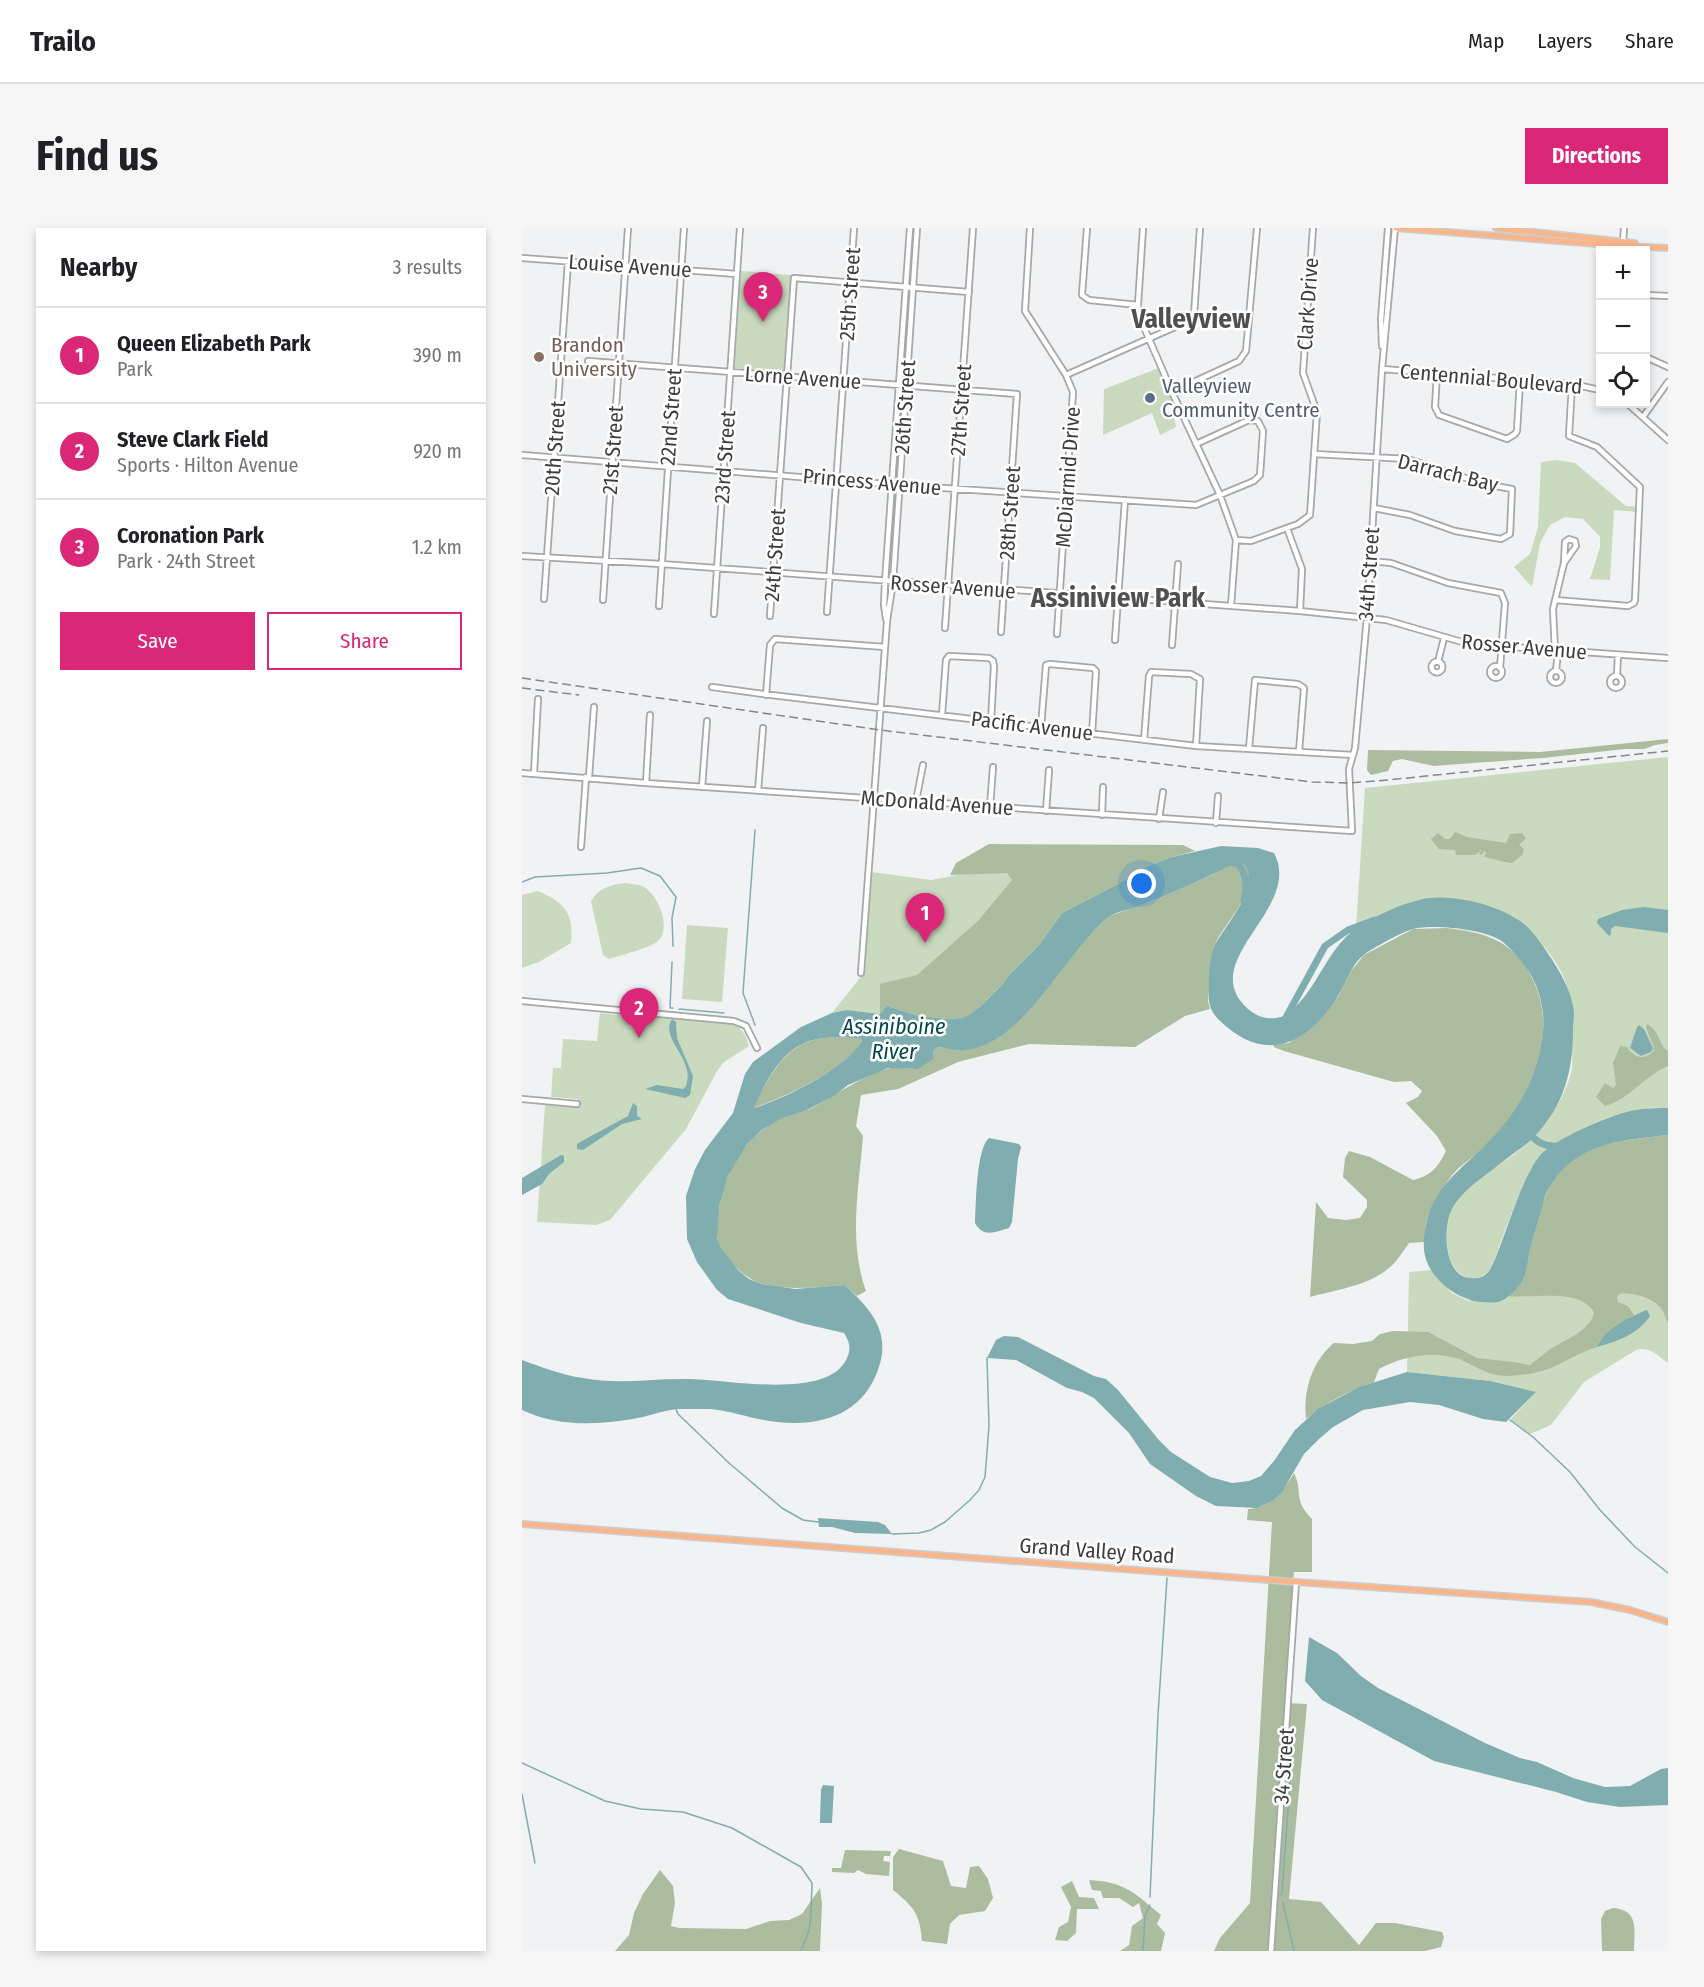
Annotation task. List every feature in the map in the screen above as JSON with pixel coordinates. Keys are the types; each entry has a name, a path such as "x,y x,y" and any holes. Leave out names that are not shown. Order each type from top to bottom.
{"main road":[{"path":"1395,228 1668,247"},
{"path":"1496,228 1623,244"},
{"name":"Grand Valley Road","path":"522,1524 1600,1603 1668,1622"}],"street":[{"name":"21st Street","path":"603,600 628,228"},
{"name":"22nd Street","path":"659,606 684,228"},
{"name":"23rd Street","path":"714,614 740,228"},
{"name":"25th Street","path":"828,612 854,228"},
{"name":"26th Street","path":"887,621 884,605 885,582 910,228"},
{"name":"26th Street","path":"861,974 887,621 893,582 917,228"},
{"name":"27th Street","path":"945,628 973,228"},
{"name":"McDiarmid Drive","path":"1030,228 1025,311 1066,375 1073,392 1058,634"},
{"path":"1087,228 1082,295 1089,300 1138,305"},
{"path":"1143,228 1138,305 1140,318 1220,495 1236,540 1231,606"},
{"path":"1066,375 1191,320 1194,315 1200,228"},
{"path":"1172,392 1239,360 1246,351 1257,228"},
{"name":"Clark Drive","path":"1236,540 1251,542 1298,524 1310,514 1317,412 1303,373 1313,228"},
{"name":"34th Street","path":"1382,366 1382,310 1388,228"},
{"name":"34th Street","path":"1352,831 1349,765 1353,755 1367,617 1382,366 1395,228"},
{"path":"1623,244 1624,228"},
{"path":"1507,229 1507,237"},
{"name":"Louise Avenue","path":"522,258 737,274"},
{"name":"20th Street","path":"544,599 568,262"},
{"name":"24th Street","path":"770,616 794,278 850,282"},
{"path":"850,282 969,292"},
{"path":"1650,295 1668,296"},
{"path":"1382,310 1388,311"},
{"path":"1650,359 1668,367"},
{"name":"Lorne Avenue","path":"588,361 1017,394"},
{"name":"Centennial Boulevard","path":"1382,366 1437,374 1572,384 1596,389"},
{"path":"1437,374 1435,407 1439,415 1507,439 1517,430 1520,381"},
{"path":"1643,417 1668,382"},
{"path":"1554,600 1628,606 1635,600 1640,488 1597,447 1569,436 1572,384"},
{"name":"28th Street","path":"1001,632 1017,394"},
{"path":"1633,408 1668,440"},
{"name":"Princess Avenue","path":"522,455 899,485 1196,505 1254,481 1260,475 1263,431 1257,421 1249,420 1196,444"},
{"path":"1314,454 1377,457"},
{"name":"Darrach Bay","path":"1374,508 1410,515 1455,531 1501,539 1510,534 1512,489 1484,484 1408,459 1377,457"},
{"path":"1114,640 1125,500"},
{"path":"1287,528 1302,569 1300,611"},
{"path":"1556,671 1554,600 1563,563 1565,542 1572,540 1576,546 1563,563"},
{"name":"Rosser Avenue","path":"522,556 718,568 1300,611 1386,620 1469,644 1668,658"},
{"path":"1370,561 1391,563 1448,583 1501,593 1505,603 1500,668"},
{"path":"1172,645 1178,564"},
{"path":"1438,662 1444,638"},
{"path":"766,695 770,645 775,639 885,647"},
{"path":"1617,675 1618,655"},
{"path":"942,716 946,660 949,656 989,658 994,666 991,722"},
{"path":"1041,727 1046,665 1093,668 1096,671 1092,734"},
{"path":"1144,740 1151,672 1191,674 1200,679 1196,746"},
{"path":"1249,749 1255,680 1298,684 1305,688 1299,752"},
{"name":"Pacific Avenue","path":"712,687 1196,746 1353,755"},
{"path":"534,773 538,699"},
{"path":"581,847 594,707"},
{"path":"646,783 650,715"},
{"path":"702,787 707,721"},
{"path":"758,790 763,728"},
{"path":"916,801 923,765"},
{"path":"990,807 993,767"},
{"path":"1046,811 1049,770"},
{"name":"McDonald Avenue","path":"522,772 702,787 1352,831"},
{"path":"1102,815 1103,788"},
{"path":"1159,819 1163,792"},
{"path":"1216,823 1218,796"},
{"path":"522,1001 734,1021 746,1026 757,1048"},
{"path":"522,1098 577,1104"},
{"name":"34 Street","path":"1271,1951 1296,1582"}],"green space":[{"path":"741,271 791,275 785,371 782,374 734,370"},
{"path":"1159,368 1173,403 1160,409 1164,415 1169,412 1174,418 1176,427 1160,435 1152,413 1103,435 1104,389"},
{"path":"1557,460 1575,463 1626,506 1639,507 1638,512 1614,510 1610,580 1590,579 1600,547 1600,537 1583,519 1565,517 1550,525 1540,543 1532,587 1514,567 1530,554 1538,527 1541,462"},
{"path":"1668,739 1668,743 1644,749 1434,766 1402,759 1393,761 1388,771 1371,775 1367,770 1368,750 1540,752"},
{"path":"1668,757 1668,1108 1648,1108 1604,1121 1571,1135 1545,1150 1524,1182 1491,1268 1479,1277 1464,1276 1456,1270 1448,1252 1448,1218 1458,1199 1479,1179 1526,1145 1558,1104 1567,1086 1572,1068 1568,991 1552,957 1536,937 1512,915 1356,928 1365,788"},
{"path":"1455,832 1467,837 1506,843 1510,834 1522,833 1526,838 1519,845 1524,849 1522,855 1509,863 1485,857 1484,850 1484,853 1480,855 1482,850 1475,855 1456,855 1455,850 1439,849 1431,839 1438,833 1445,839 1450,839"},
{"path":"989,844 1183,845 1195,851 1140,869 1120,883 1062,913 1039,945 970,1015 950,1019 919,1016 887,1006 880,1014 880,984 917,975 978,921 1012,880 1007,873 950,875 956,863"},
{"path":"1043,859 1051,887 880,1014 847,1010 832,1013 864,973 871,872 931,880"},
{"path":"1242,863 1248,872 1249,882 1246,893 1215,945 1208,1001 1210,1009 1185,1016 1135,1047 1029,1044 958,1062 898,1089 861,1095 856,1126 863,1136 856,1234 857,1253 866,1291 857,1296 845,1285 794,1288 763,1284 749,1278 728,1259 717,1238 720,1201 728,1176 740,1153 764,1129 779,1119 810,1109 856,1082 886,1069 918,1069 938,1047 966,1050 1109,916 1155,900 1214,874 1230,864"},
{"path":"625,883 640,885 649,891 658,904 664,928 662,935 654,944 609,959 603,955 591,901 605,888"},
{"path":"538,891 555,900 566,910 571,924 571,943 539,962 522,968 522,895"},
{"path":"687,925 728,928 722,1002 682,999"},
{"path":"1447,928 1488,936 1509,948 1518,957 1534,982 1541,1001 1543,1021 1538,1062 1531,1081 1522,1100 1498,1133 1456,1170 1447,1182 1428,1216 1424,1242 1409,1243 1392,1266 1371,1279 1351,1287 1310,1297 1316,1202 1328,1218 1346,1220 1360,1218 1367,1207 1367,1200 1343,1177 1345,1158 1349,1151 1370,1157 1413,1180 1433,1170 1446,1151 1437,1136 1406,1103 1418,1097 1422,1091 1411,1081 1394,1082 1284,1051 1273,1045 1289,1043 1338,997 1351,971 1364,955 1413,929"},
{"path":"619,1012 731,1024 743,1032 749,1046 724,1062 686,1129 610,1220 596,1225 537,1222 545,1105 577,1107 578,1099 551,1097 553,1068 561,1068 563,1039 597,1041 600,1013 617,1015"},
{"path":"1647,1024 1652,1027 1668,1051 1668,1066 1659,1070 1622,1098 1605,1106 1596,1097 1605,1083 1613,1088 1616,1085 1613,1063 1620,1046 1627,1047 1638,1057 1653,1052 1654,1047 1646,1028"},
{"path":"860,1038 862,1041 855,1052 829,1072 797,1090 753,1108 776,1068 802,1044 818,1039"},
{"path":"1668,1135 1668,1363 1645,1349 1636,1350 1584,1382 1551,1425 1530,1434 1510,1420 1535,1393 1490,1381 1407,1372 1409,1272 1432,1270 1452,1293 1469,1301"},
{"path":"1668,1135 1668,1324 1664,1313 1656,1303 1635,1295 1619,1294 1618,1302 1628,1306 1634,1315 1600,1340 1597,1347 1551,1368 1529,1374 1499,1376 1449,1356 1428,1355 1408,1358 1379,1369 1374,1382 1338,1398 1306,1419 1306,1398 1311,1377 1326,1350 1334,1343 1353,1344 1372,1341 1380,1334 1393,1331 1428,1332 1477,1358 1530,1365 1549,1350 1582,1330 1592,1319 1594,1312 1587,1304 1577,1299 1554,1296 1507,1296 1519,1283 1524,1273 1538,1218 1548,1190 1558,1174 1584,1153 1616,1142"},
{"path":"1294,1473 1300,1501 1312,1519 1312,1572 1294,1572 1292,1590 1286,1703 1307,1704 1289,1899 1321,1902 1359,1945 1376,1923 1395,1923 1442,1932 1444,1937 1441,1947 1425,1951 1214,1951 1220,1938 1250,1903 1272,1522 1247,1520 1248,1509 1263,1505 1276,1497"},
{"path":"899,1849 943,1861 951,1886 966,1888 970,1867 979,1866 988,1879 993,1898 985,1911 959,1915 950,1924 947,1944 922,1941 920,1924 915,1912 893,1890 893,1857"},
{"path":"845,1850 891,1851 890,1856 884,1856 883,1861 890,1862 889,1876 866,1874 858,1870 854,1873 832,1872 832,1868 841,1868"},
{"path":"660,1870 673,1886 675,1903 671,1926 679,1928 746,1929 770,1921 789,1920 802,1914 820,1888 822,1904 820,1951 615,1951 629,1935 634,1913 643,1894"},
{"path":"1089,1880 1121,1886 1161,1915 1157,1924 1165,1933 1161,1951 1120,1951 1129,1945 1132,1926 1143,1918 1139,1903 1133,1907 1119,1898 1103,1898 1101,1891 1092,1890"},
{"path":"1072,1881 1079,1897 1094,1898 1099,1909 1077,1909 1076,1933 1067,1941 1055,1940 1059,1927 1068,1922 1071,1907 1061,1887"},
{"path":"1613,1908 1622,1910 1632,1917 1634,1951 1602,1951 1601,1919 1605,1911"}],"water":[{"name":"Assiniboine River","path":"1221,846 1258,848 1274,853 1279,874 1275,894 1240,953 1234,972 1235,991 1248,1009 1258,1016 1275,1018 1286,1015 1309,991 1330,957 1347,936 1387,911 1419,900 1459,899 1502,911 1524,924 1542,944 1570,993 1574,1009 1573,1045 1569,1073 1560,1100 1535,1136 1468,1189 1452,1209 1446,1239 1450,1261 1462,1276 1478,1278 1489,1271 1524,1183 1538,1158 1554,1144 1610,1118 1645,1109 1668,1108 1668,1135 1613,1143 1581,1155 1555,1178 1545,1196 1525,1273 1516,1289 1505,1299 1495,1302 1472,1300 1455,1293 1439,1281 1428,1265 1424,1251 1425,1228 1433,1203 1443,1187 1502,1127 1530,1083 1536,1067 1543,1031 1542,1006 1531,974 1514,953 1492,936 1458,929 1433,927 1413,929 1381,944 1360,958 1326,1013 1313,1027 1299,1037 1284,1044 1268,1045 1252,1042 1235,1033 1218,1019 1209,1001 1209,972 1213,950 1241,904 1249,881 1248,871 1242,863 1237,864 1107,918 1091,934 1024,1016 1005,1033 986,1045 965,1050 938,1047 934,1050 933,1059 918,1069 888,1068 848,1085 834,1096 805,1111 782,1118 763,1129 746,1145 728,1176 719,1206 717,1239 738,1270 749,1279 762,1284 795,1289 845,1285 862,1302 876,1321 880,1331 882,1354 872,1383 853,1406 826,1419 794,1423 769,1421 710,1409 678,1409 628,1420 582,1423 551,1420 522,1410 522,1360 567,1375 610,1381 688,1379 750,1384 799,1384 820,1379 837,1371 849,1352 849,1342 844,1333 801,1323 728,1299 717,1290 697,1262 687,1239 686,1196 695,1169 705,1150 733,1113 745,1074 753,1062 801,1027 832,1013 847,1010 880,1014 887,1006 919,1016 950,1019 969,1015 1002,985 1039,945 1062,913 1120,883 1140,869 1172,857","holes":["860,1038 862,1041 843,1062 829,1072 781,1098 754,1108 776,1067 792,1050 818,1039"]},
{"path":"1644,907 1668,910 1668,933 1615,926 1611,929 1609,936 1597,923 1598,919 1622,910"},
{"path":"672,1019 676,1022 677,1038 693,1076 690,1095 685,1098 645,1089 657,1085 683,1089 686,1086 688,1076 686,1067 670,1034 669,1027"},
{"path":"1639,1025 1644,1029 1653,1048 1651,1052 1641,1056 1630,1048"},
{"path":"633,1103 637,1106 637,1116 642,1119 622,1124 583,1150 577,1149 577,1144 628,1116"},
{"path":"989,1138 1019,1144 1021,1147 1012,1222 1009,1228 990,1233 982,1231 975,1223 979,1165 981,1153"},
{"path":"561,1155 564,1156 564,1162 549,1174 542,1184 522,1195 522,1178"},
{"path":"1647,1310 1650,1316 1633,1333 1620,1340 1597,1347 1611,1329"},
{"path":"1004,1336 1018,1337 1094,1376 1106,1379 1171,1452 1210,1477 1232,1483 1249,1481 1261,1476 1295,1430 1318,1409 1359,1387 1407,1372 1490,1381 1536,1392 1506,1422 1483,1419 1439,1405 1410,1402 1363,1410 1333,1427 1304,1454 1282,1492 1272,1501 1257,1508 1216,1506 1196,1496 1150,1464 1129,1433 1094,1398 1067,1388 1016,1360 987,1358 996,1340"},
{"path":"818,1518 878,1522 885,1525 892,1534 855,1533 832,1527 819,1527"},
{"path":"1309,1637 1337,1653 1361,1676 1378,1688 1485,1743 1573,1778 1605,1787 1630,1786 1661,1769 1668,1768 1668,1805 1620,1807 1587,1802 1434,1761 1322,1700 1305,1681"},
{"path":"823,1785 834,1786 832,1823 820,1823"}],"waterway":[{"path":"755,830 743,993 755,1025"},
{"name":"Assiniboine River","path":"1230,862 1238,864 1244,873 1246,886 1244,901"},
{"path":"522,882 535,877 607,873 641,868 660,876 676,897 672,918 673,946"},
{"name":"Assiniboine River","path":"1284,1021 1325,946 1348,930 1375,920"},
{"path":"672,962 670,1008 673,1008"},
{"path":"679,1009 724,1013"},
{"name":"Assiniboine River","path":"1529,1132 1543,1144 1561,1146"},
{"path":"892,1534 931,1530 945,1522 979,1490 985,1477 989,1426 987,1358"},
{"path":"676,1409 678,1414 729,1463 782,1508 803,1520 818,1522"},
{"path":"1510,1420 1533,1437 1570,1472 1600,1510 1635,1547 1668,1573"},
{"path":"1150,1897 1167,1578"},
{"path":"1281,1895 1292,1753"},
{"path":"522,1763 605,1801 641,1809 683,1812 732,1828 801,1867 812,1883 809,1931 801,1951"},
{"path":"522,1794 535,1863"},
{"path":"1283,1903 1294,1951"},
{"path":"1143,1951 1145,1916 1150,1905"}],"railway":[{"path":"522,678 880,730 1312,782 1349,783 1388,780 1668,751"},
{"path":"522,688 579,695"}],"place":[{"name":"Coronation Park","path":"763,322"},
{"name":"Brandon University","path":"539,357"},
{"name":"Valleyview Community Centre","path":"1150,398"},
{"name":"Queen Elizabeth Park","path":"925,943"},
{"name":"Steve Clark Field","path":"639,1038"}],"district":[{"name":"Valleyview","path":"1191,319"},
{"name":"Assiniview Park","path":"1118,598"}]}
